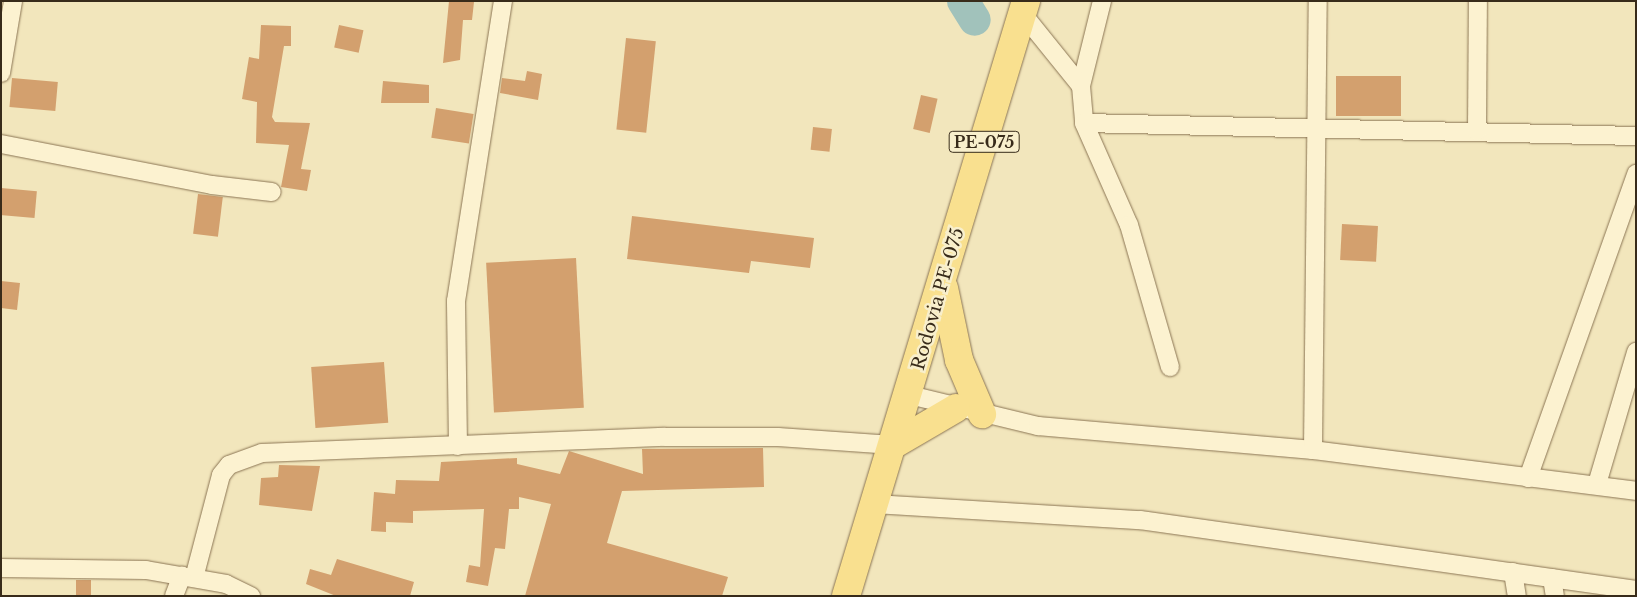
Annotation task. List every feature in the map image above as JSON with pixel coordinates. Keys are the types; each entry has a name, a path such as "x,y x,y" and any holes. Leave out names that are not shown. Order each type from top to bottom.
{"main road":[{"name":"Rodovia PE-075","path":"846,596 910,395 1024,7"},
{"path":"943,282 959,360 982,414"},
{"path":"893,445 956,408"}],"street":[{"path":"1,73 13,1"},
{"path":"458,446 456,301 503,1"},
{"path":"1102,1 1081,86 1084,123 1129,225 1170,367"},
{"path":"1313,450 1318,1"},
{"path":"1478,1 1478,131"},
{"path":"1024,7 1081,86"},
{"path":"1084,123 1316,132 1478,131 1636,136"},
{"path":"1,144 212,185 272,192"},
{"path":"1528,478 1636,174"},
{"path":"1597,484 1636,352"},
{"path":"910,395 956,408 1038,426 1313,450 1528,478 1597,484 1636,491"},
{"path":"174,596 188,576 213,492 229,465 262,453 737,436 893,445"},
{"path":"875,504 1140,520 1636,590"},
{"path":"1,568 188,576 251,596"},
{"path":"1512,572 1517,596"},
{"path":"1552,578 1555,596"}],"building":[{"path":"449,1 474,2 472,20 463,20 460,60 443,63"},
{"path":"261,25 291,26 291,46 284,46 272,117 275,122 310,123 301,169 311,170 307,191 281,187 289,145 256,143 257,102 242,99 249,57 259,59"},
{"path":"339,25 363,30 359,53 334,47"},
{"path":"626,38 656,41 646,133 616,129"},
{"path":"527,71 542,74 538,100 500,93 502,78 525,81"},
{"path":"1336,76 1401,76 1401,116 1336,116"},
{"path":"12,78 58,82 55,111 9,107"},
{"path":"383,81 429,85 429,103 381,103"},
{"path":"921,95 938,99 930,133 913,129"},
{"path":"436,108 474,114 469,144 431,138"},
{"path":"813,127 832,129 829,152 811,150"},
{"path":"1,188 37,191 35,218 1,215"},
{"path":"198,194 223,197 218,237 193,234"},
{"path":"632,216 814,238 810,268 751,261 749,273 627,259"},
{"path":"1342,224 1378,226 1376,262 1340,260"},
{"path":"576,258 584,408 494,413 486,263"},
{"path":"1,281 20,283 17,310 1,308"},
{"path":"384,362 388,423 315,428 311,367"},
{"path":"763,448 764,487 622,491 607,543 728,577 722,596 525,596 551,504 519,497 519,509 509,509 505,549 495,548 488,586 466,582 469,565 480,567 484,509 413,511 413,523 386,522 386,532 371,531 374,492 395,494 396,480 439,481 441,462 517,458 517,464 560,474 569,451 643,474 642,449"},
{"path":"279,465 320,466 312,511 259,505 261,478 278,477"},
{"path":"337,559 414,582 410,596 336,596 306,584 310,569 331,575"},
{"path":"76,580 91,580 91,596 76,596"}],"waterway":[{"path":"963,1 975,20"}]}
